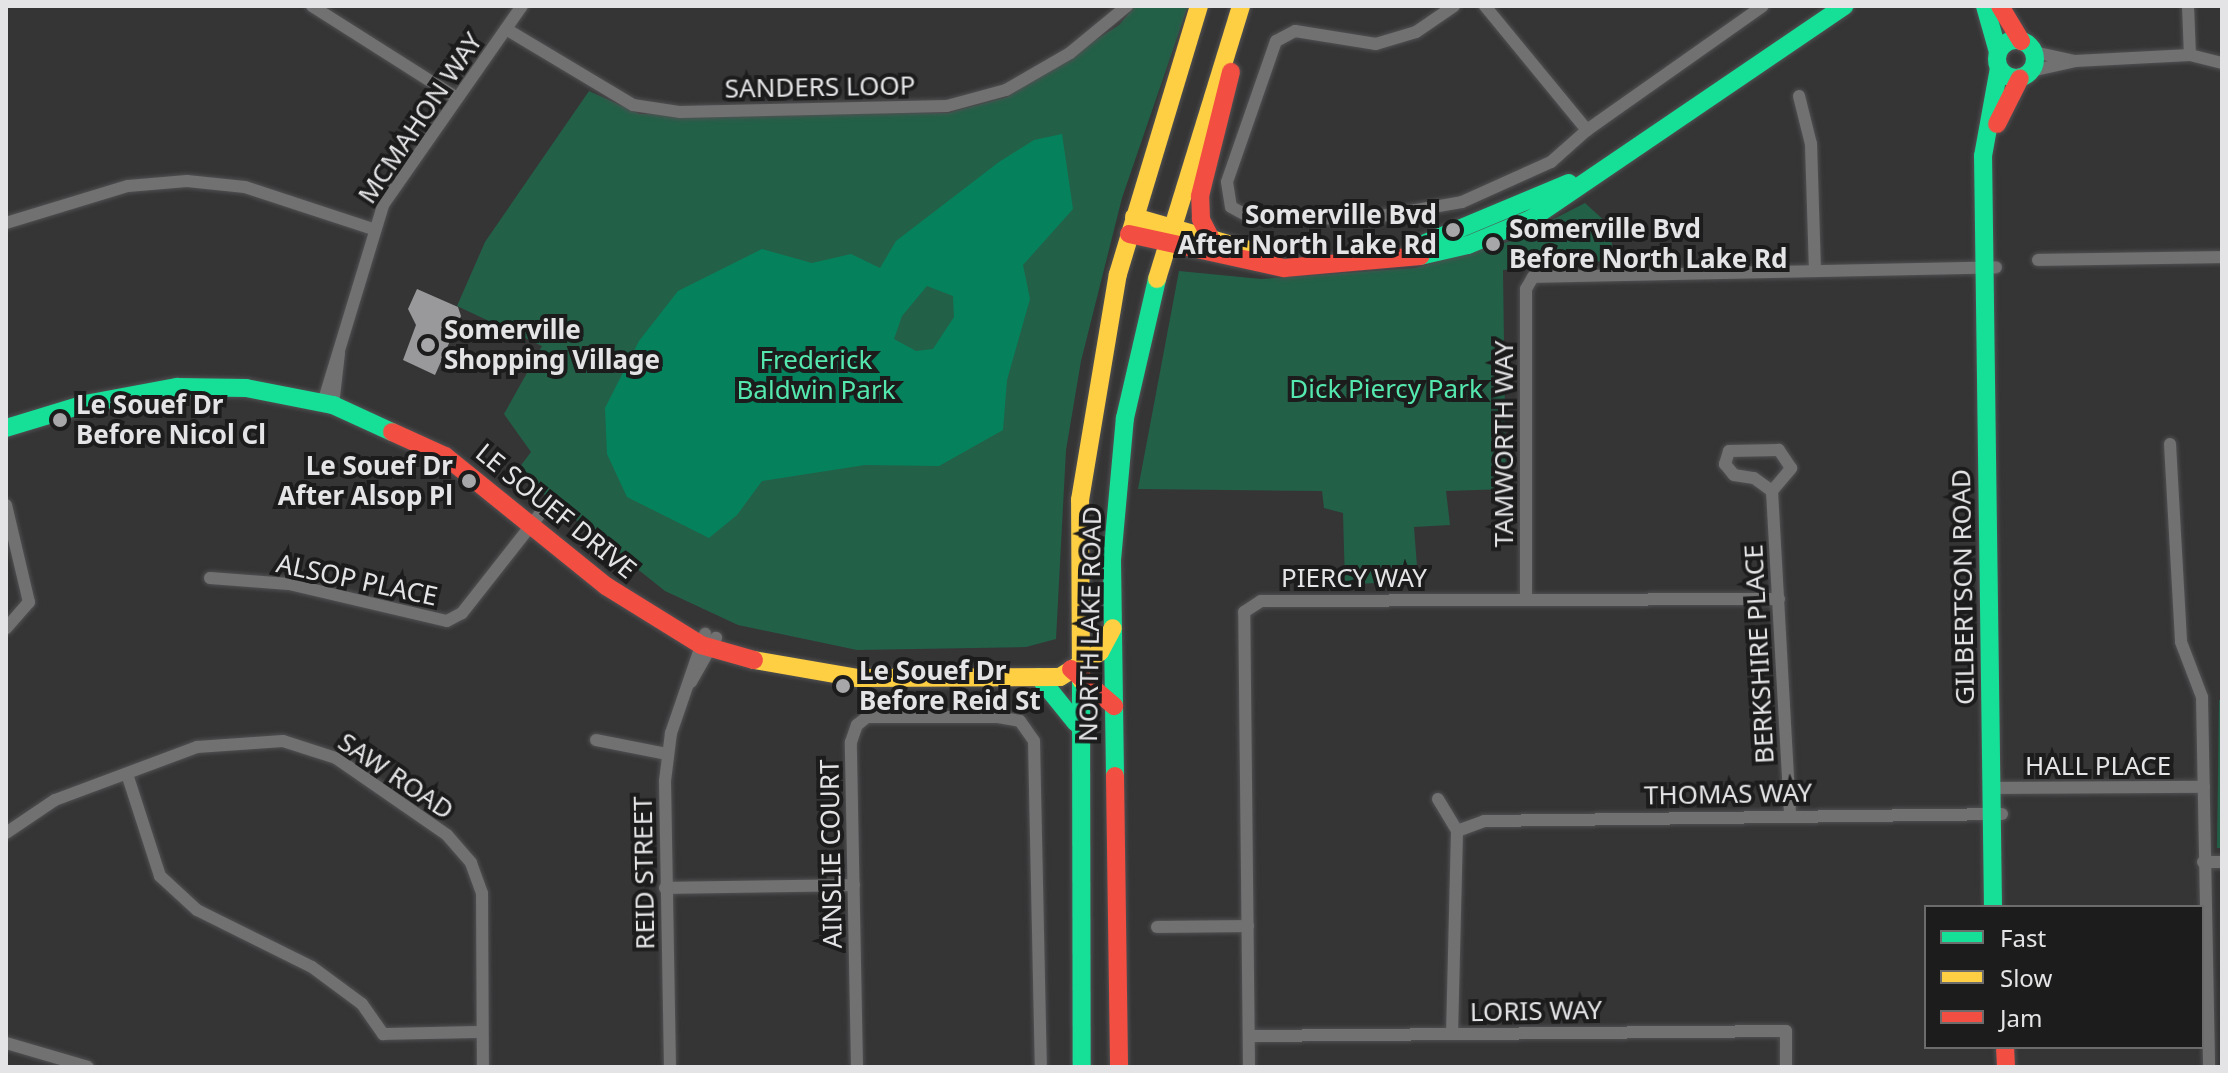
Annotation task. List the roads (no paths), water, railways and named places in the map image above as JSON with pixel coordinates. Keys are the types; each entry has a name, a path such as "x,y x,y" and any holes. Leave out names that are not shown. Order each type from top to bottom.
{"main road":[{"name":"NORTH LAKE ROAD","path":"1082,1067 1076,549 1089,416 1131,225 1199,6"},
{"path":"1166,235 1212,241 1264,254 1342,256 1391,251 1473,229 1594,170 1824,6"},
{"path":"1131,225 1284,268 1388,263 1468,245 1531,219 1614,168 1845,6"},
{"path":"1985,6 1999,60 1985,129 1990,267"},
{"path":"1990,267 1995,139 2001,109 2025,75 2028,46 2000,6"},
{"name":"NORTH LAKE ROAD","path":"1119,1067 1112,560 1125,418 1166,235 1238,15"},
{"path":"1212,241 1201,219 1200,196 1235,52 1238,15"},
{"path":"1999,60 2028,46"},
{"path":"1999,60 2025,75"},
{"name":"GILBERTSON ROAD","path":"1990,267 1996,788 2003,905"},
{"name":"LE SOUEF DRIVE","path":"6,415 175,377 253,378 329,398 433,449 536,519 606,586 708,642 833,676 1039,677 1076,670"},
{"name":"LE SOUEF DRIVE","path":"6,428 85,404 177,387 246,388 329,398"},
{"path":"1113,628 1100,652 1076,670 1114,706"},
{"name":"LE SOUEF DRIVE","path":"708,642 838,666 1076,670"},
{"path":"1039,677 1076,723"},
{"name":"GILBERTSON ROAD","path":"1993,905 1997,814"}],"street":[{"path":"312,6 457,98"},
{"name":"MCMAHON WAY","path":"329,398 373,229 383,205 522,6"},
{"name":"SANDERS LOOP","path":"506,29 592,86 633,105 680,112 947,106 1006,90 1070,53 1127,6"},
{"path":"1454,6 1416,32 1376,44 1295,31 1276,41 1227,182 1231,207 1250,217 1364,219 1462,202 1551,162 1587,130 1763,6"},
{"path":"1485,6 1587,130"},
{"path":"2188,6 2190,55"},
{"path":"2028,46 2075,61"},
{"path":"2025,75 2075,61 2190,55 2222,63"},
{"path":"1799,96 1811,144 1815,269 1990,267"},
{"path":"6,223 128,186 187,181 245,187 373,229"},
{"path":"2038,260 2188,253 2222,257"},
{"name":"TAMWORTH WAY","path":"1526,599 1526,289 1539,275 1815,269"},
{"path":"2170,444 2181,642 2202,697 2209,1067"},
{"name":"BERKSHIRE PLACE","path":"1772,491 1754,478 1734,475 1725,464 1729,451 1779,450 1791,468 1772,491 1790,814"},
{"path":"6,505 29,602 6,628"},
{"name":"ALSOP PLACE","path":"210,578 289,584 447,621 462,613 536,519"},
{"name":"PIERCY WAY","path":"1249,1067 1244,612 1261,601 1779,599"},
{"name":"REID STREET","path":"670,1067 665,888 667,754 708,642"},
{"name":"AINSLIE COURT","path":"857,1067 851,742 857,725 867,717 1020,721 1034,741 1041,1067"},
{"path":"596,740 667,754"},
{"name":"SAW ROAD","path":"6,833 55,800 128,777 197,747 283,741 336,758 411,808 471,863 482,893 483,1067"},
{"path":"128,777 160,876 197,910 312,967 362,1004 383,1034 482,1032"},
{"name":"HALL PLACE","path":"1996,788 2204,787"},
{"path":"1438,799 1457,831 1452,1034"},
{"name":"THOMAS WAY","path":"1457,831 1484,821 1790,814 1997,814"},
{"path":"2203,862 2222,862"},
{"path":"665,888 854,885"},
{"path":"1157,927 1248,926"},
{"name":"LORIS WAY","path":"1249,1036 1786,1031 1786,1067"},
{"path":"6,1043 88,1067"}],"place":[{"name":"Somerville Bvd After North Lake Rd","path":"1453,230"},
{"name":"Somerville Bvd Before North Lake Rd","path":"1493,244"},
{"name":"Somerville Shopping Village","path":"428,345"},
{"name":"Le Souef Dr Before Nicol Cl","path":"60,420"},
{"name":"Le Souef Dr After Alsop Pl","path":"469,481"},
{"name":"Le Souef Dr Before Reid St","path":"843,686"}],"park label":[{"name":"Frederick Baldwin Park","path":"816,375"},
{"name":"Dick Piercy Park","path":"1386,389"}]}
